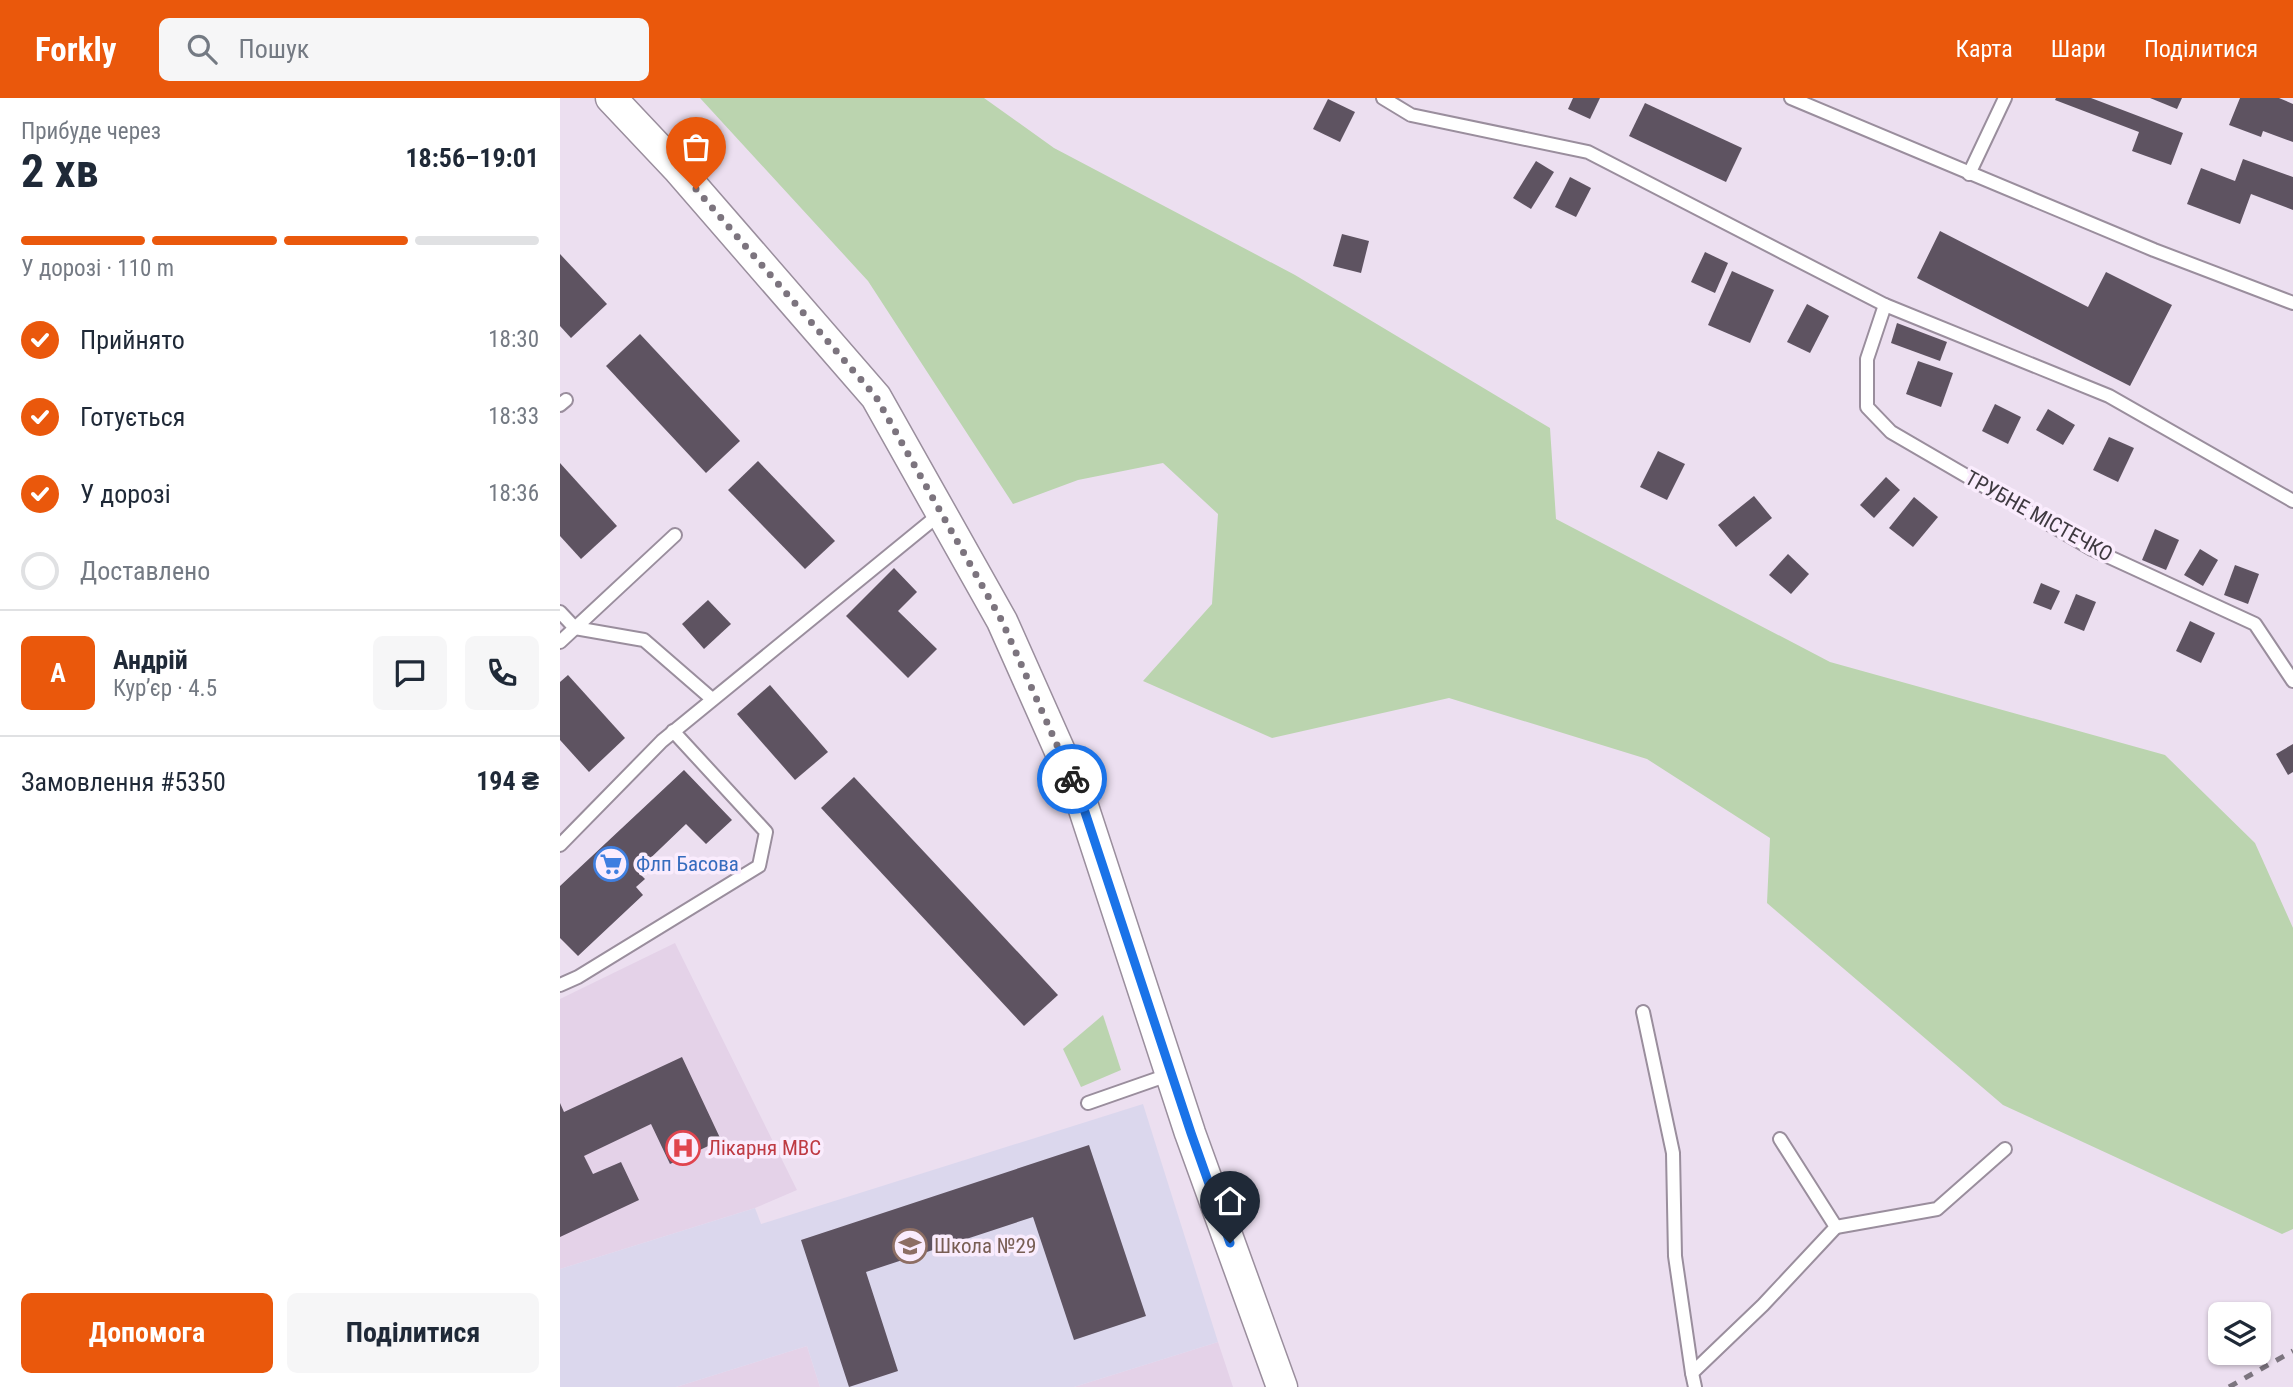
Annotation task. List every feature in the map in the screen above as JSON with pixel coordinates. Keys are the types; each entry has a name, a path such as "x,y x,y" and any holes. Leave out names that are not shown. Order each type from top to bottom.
{"street":[{"path":"611,98 678,169 876,397 1002,621 1079,794 1171,1074 1282,1387"}],"lane":[{"path":"1383,98 1411,115 1588,152 1885,305 2109,396 2293,501"},
{"path":"1791,98 2154,250 2293,303"},
{"path":"1969,174 2005,98"},
{"name":"ТРУБНЕ МІСТЕЧКО","path":"1885,305 1867,359 1867,407 1891,432 2092,549 2255,624 2293,681"},
{"path":"560,845 673,732 941,512"},
{"path":"560,642 675,535"},
{"path":"560,612 575,628 644,640 712,699"},
{"path":"560,985 578,977 759,866 766,832 673,732"},
{"path":"1643,1012 1673,1153 1675,1256 1695,1387"},
{"path":"1088,1103 1171,1074"},
{"path":"1780,1139 1836,1227"},
{"path":"1692,1373 1763,1305 1836,1227 1937,1209 2005,1149"}],"shaded area":[{"path":"675,943 797,1190 755,1208 560,1269 560,999"},
{"name":"Школа №29","path":"1143,1104 1218,1342 1074,1387 820,1387 807,1346 676,1387 560,1387 560,1269 755,1208 761,1224"},
{"path":"1218,1342 1233,1387 1074,1387"},
{"path":"807,1346 820,1387 676,1387"}],"green space":[{"path":"700,98 984,98 1054,148 1295,275 1550,428 1556,519 1830,662 2165,755 2255,843 2293,928 2293,1229 2282,1234 2003,1105 1767,903 1770,838 1647,759 1449,698 1272,738 1143,681 1212,604 1218,514 1163,463 1078,480 1013,504 868,281"},
{"path":"1103,1015 1121,1070 1081,1087 1063,1049"}],"building":[{"path":"1573,98 1600,98 1590,119 1568,109"},
{"path":"2091,98 2183,133 2171,165 2132,151 2139,132 2055,100"},
{"path":"2150,98 2182,98 2177,109"},
{"path":"2240,98 2279,98 2293,104 2293,142 2263,131 2261,137 2229,125"},
{"path":"1328,99 1355,112 1340,142 1313,129"},
{"path":"1645,103 1742,148 1726,182 1629,136"},
{"path":"2243,159 2293,177 2293,210 2251,194 2240,224 2187,204 2201,168 2235,181"},
{"path":"1536,161 1554,172 1531,209 1513,198"},
{"path":"1570,177 1591,188 1576,217 1555,207"},
{"path":"1940,231 2088,307 2106,272 2172,305 2130,386 1917,278"},
{"path":"1342,234 1369,241 1361,273 1333,266"},
{"path":"1705,252 1728,263 1715,293 1691,282"},
{"path":"560,254 607,304 571,338 560,326"},
{"path":"1732,271 1774,290 1750,343 1708,325"},
{"path":"1807,304 1829,316 1810,353 1787,342"},
{"path":"1897,323 1947,342 1940,361 1891,343"},
{"path":"640,334 740,441 706,473 606,366"},
{"path":"1918,361 1953,373 1941,407 1906,394"},
{"path":"1995,404 2021,417 2008,444 1982,431"},
{"path":"2048,409 2075,425 2063,445 2036,430"},
{"path":"2109,437 2134,448 2118,482 2093,470"},
{"path":"1658,451 1685,464 1667,500 1640,487"},
{"path":"758,461 835,541 805,569 728,490"},
{"path":"560,463 617,526 581,559 560,536"},
{"path":"1886,477 1900,490 1874,518 1860,505"},
{"path":"1754,496 1772,518 1736,547 1718,525"},
{"path":"1914,497 1938,517 1913,547 1889,528"},
{"path":"2155,529 2179,540 2166,570 2142,560"},
{"path":"2200,549 2218,560 2203,586 2184,575"},
{"path":"1788,554 1809,574 1791,594 1769,575"},
{"path":"2235,565 2259,574 2248,604 2224,595"},
{"path":"894,568 917,592 898,611 937,649 908,678 846,616"},
{"path":"2041,583 2060,591 2051,610 2033,603"},
{"path":"2076,594 2096,602 2084,631 2064,623"},
{"path":"708,600 731,624 704,649 682,624"},
{"path":"2190,621 2215,633 2201,663 2176,651"},
{"path":"568,675 625,738 589,772 560,740 560,682"},
{"path":"770,685 828,752 795,780 737,714"},
{"path":"2293,744 2293,772 2288,775 2276,754"},
{"path":"684,770 732,820 706,844 686,824 637,871 645,879 636,887 643,895 578,956 560,938 560,886"},
{"path":"854,777 1058,995 1024,1026 821,808"},
{"name":"Лікарня МВС","path":"682,1057 721,1140 670,1164 651,1124 584,1156 593,1174 621,1162 639,1200 560,1237 560,1103 564,1112"},
{"path":"1089,1145 1146,1316 1074,1340 1033,1217 866,1272 898,1371 849,1387 801,1240"}],"railway":[{"path":"2229,1387 2293,1351"}],"way so far":[{"path":"696,189 876,397 1002,621 1072,779"}],"place":[{"name":"Флп Басова","path":"611,864"},
{"name":"Лікарня МВС","path":"683,1148"},
{"name":"Школа №29","path":"910,1246"}],"route":[{"path":"1072,779 1230,1243"}]}
